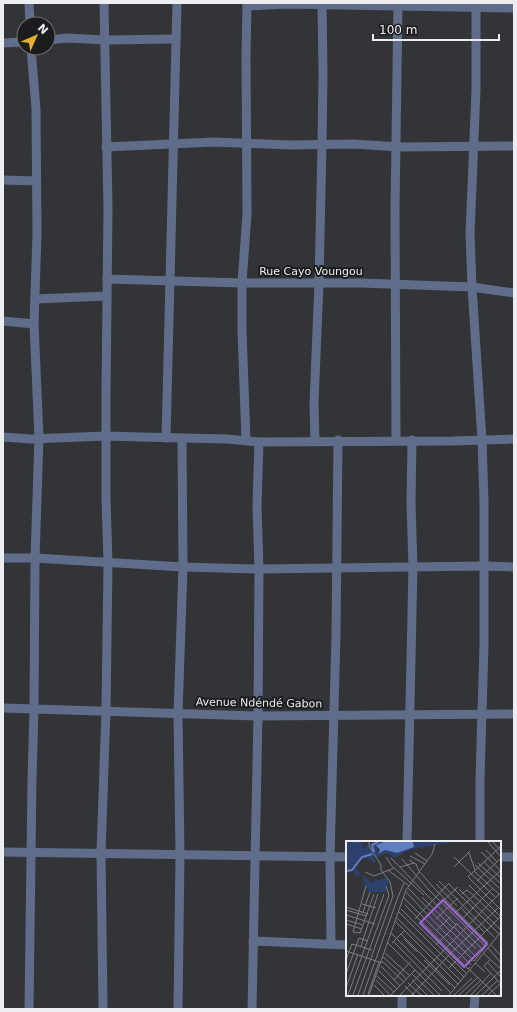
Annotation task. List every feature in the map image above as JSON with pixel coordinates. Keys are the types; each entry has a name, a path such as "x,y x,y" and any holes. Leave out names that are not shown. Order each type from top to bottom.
{"street":[{"path":"29,3 30,16"},
{"path":"103,1009 101,852 106,711 108,562 106,436 108,208 104,3"},
{"path":"166,438 177,3"},
{"path":"246,440 242,284 247,214 247,4 476,6 514,8"},
{"path":"315,441 315,388 322,145 322,4"},
{"path":"396,440 396,147 398,5"},
{"path":"476,6 474,146 470,234 482,440 484,566 480,841"},
{"path":"56,39 67,38 105,40 176,38"},
{"path":"3,42 16,42"},
{"path":"29,1009 35,558 39,438 34,324 37,234 36,109 32,56"},
{"path":"106,147 214,142 322,145 353,144 396,147 514,146"},
{"path":"3,180 36,181"},
{"name":"Rue Cayo Voungou","path":"107,278 242,284 361,283 472,287 514,292"},
{"path":"35,299 107,296"},
{"path":"3,321 34,324"},
{"path":"3,437 39,438 106,436 204,438 259,442 338,440 482,440 514,438"},
{"path":"178,1009 180,854 178,714 182,567 182,438"},
{"path":"331,944 330,857 337,568 338,440"},
{"path":"407,841 413,567 411,503 412,440"},
{"path":"252,1009 258,716 259,569 257,506 259,442"},
{"path":"3,558 35,558 182,567 259,569 484,566 514,567"},
{"name":"Avenue Ndéndé Gabon","path":"3,708 258,716 514,714"},
{"path":"3,852 101,852 346,857"},
{"path":"501,858 514,857"},
{"path":"253,941 346,945"},
{"path":"402,996 402,1009"},
{"path":"474,1009 475,996"}]}
